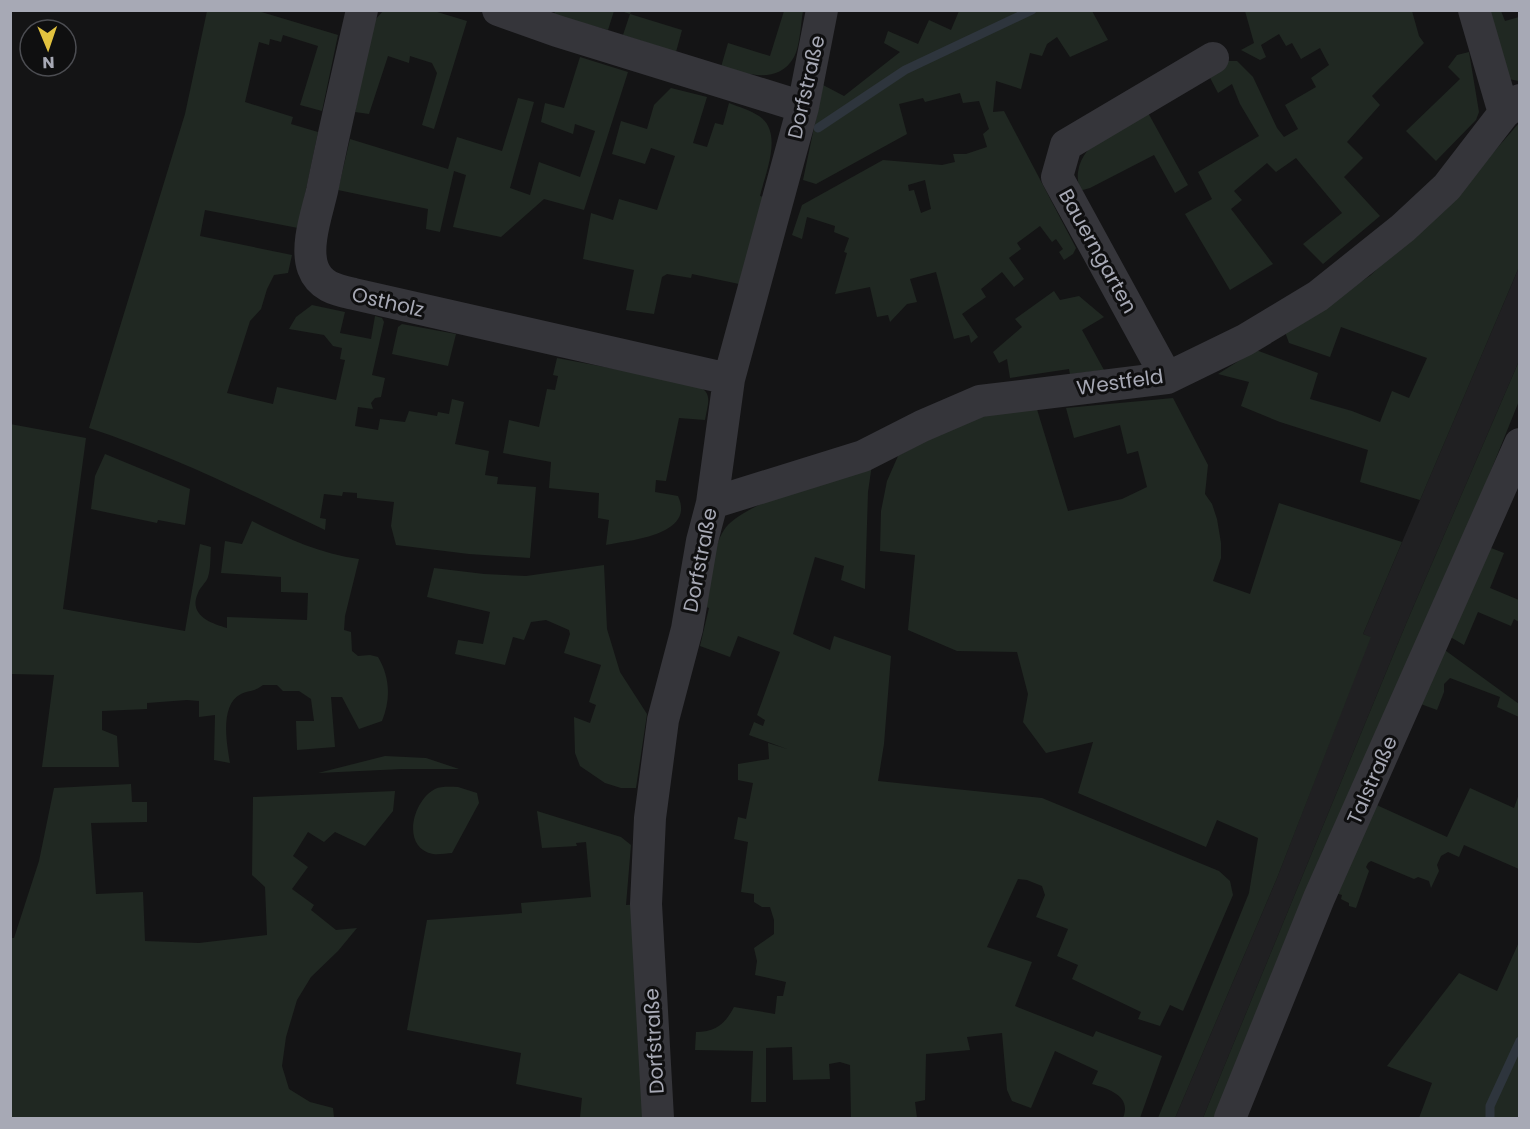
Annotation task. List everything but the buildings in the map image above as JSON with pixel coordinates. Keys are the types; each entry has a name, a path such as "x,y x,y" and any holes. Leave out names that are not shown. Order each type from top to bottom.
{"street":[{"name":"Ostholz","path":"362,10 336,118 311,245 313,267 324,284 354,294 729,379"},
{"path":"498,10 557,31 803,107"},
{"name":"Dorfstraße","path":"658,1119 646,904 650,818 663,720 687,629 702,541 712,503 729,379 803,107 822,10"},
{"path":"1474,10 1512,107"},
{"name":"Bauerngarten","path":"1167,378 1057,177 1066,144 1213,58"},
{"name":"Westfeld","path":"712,503 863,456 922,426 980,401 1167,378 1245,340 1318,296 1403,228 1447,188 1512,107"},
{"name":"Talstraße","path":"1230,1119 1319,898 1520,444"}],"shaded area":[{"path":"207,11 258,11 338,35 322,111 300,105 318,46 283,35 281,42 270,39 269,45 259,42 245,102 293,117 291,124 318,132 298,228 205,210 200,236 292,255 288,273 274,275 261,309 250,321 227,393 273,404 277,387 336,400 345,360 340,359 342,348 333,346 324,335 289,329 296,317 312,305 345,312 340,333 371,339 375,316 382,318 384,322 372,375 385,378 381,397 375,398 371,403 373,409 358,407 355,426 378,430 380,419 405,422 409,411 437,416 438,412 449,414 452,399 464,402 455,444 489,451 485,475 498,477 497,484 536,487 530,558 469,554 396,545 391,526 394,502 357,498 357,493 343,492 342,496 324,494 320,518 326,519 325,530 179,462 89,428 185,114"},
{"path":"383,11 434,11 467,21 434,129 422,125 437,73 432,63 410,56 409,63 388,56 369,114 355,112 371,29 374,21"},
{"path":"555,11 614,11 608,30 554,15"},
{"path":"784,11 803,11 798,47 787,66 779,72 760,75 721,67 728,43 770,56"},
{"path":"959,11 1092,11 1108,40 1070,57 1057,37 1047,44 1042,56 1030,53 1021,89 996,81 993,112 1004,111 1076,248 1073,254 1064,260 1059,252 1063,249 1056,239 1052,242 1040,226 1017,243 1021,249 1009,258 1024,279 1014,287 1002,272 981,289 986,297 962,314 978,337 971,343 969,335 954,339 936,272 910,279 917,302 907,304 890,322 888,315 877,317 870,287 835,294 849,238 834,232 835,226 807,217 802,239 792,235 802,205 883,160 942,165 955,162 953,154 966,154 987,147 983,134 989,129 979,101 963,103 960,93 925,102 923,98 899,104 907,134 816,184 803,180 823,85 844,96 900,52 884,43 888,31 918,44 929,20 951,30","holes":["925,180 931,209 921,213 914,190 909,191 908,185"]},
{"path":"1245,11 1412,11 1419,36 1424,43 1372,96 1380,105 1347,142 1363,158 1344,177 1380,216 1323,264 1303,244 1342,213 1296,158 1276,172 1267,163 1234,191 1242,200 1231,209 1273,264 1230,290 1185,214 1212,199 1198,172 1259,136 1240,104 1232,84 1218,93 1206,70 1220,61 1237,61 1253,77 1277,128 1284,137 1298,129 1285,105 1316,87 1311,78 1329,65 1320,48 1301,59 1292,43 1286,46 1279,34 1261,45 1266,57 1260,60 1241,50 1254,43"},
{"path":"1483,11 1501,11 1505,21 1519,17 1519,81 1508,79"},
{"path":"630,14 682,30 676,52 623,35"},
{"path":"1469,52 1479,112 1476,120 1436,161 1406,131 1460,79 1448,67 1457,55"},
{"path":"580,57 628,72 584,210 544,199 501,237 453,227 466,175 454,171 440,232 426,229 428,209 338,190 350,139 448,169 457,137 502,151 518,98 534,102 510,188 530,195 539,162 580,177 595,131 575,124 573,134 541,122 545,103 564,108"},
{"path":"671,88 707,97 693,143 707,147 715,123 723,125 729,103 759,116 766,123 772,143 760,196 767,198 739,284 692,274 691,278 667,274 662,277 654,314 626,310 634,270 583,259 591,213 613,220 619,199 657,210 675,156 651,148 645,164 612,154 621,121 647,129 654,105"},
{"path":"1147,111 1188,185 1175,193 1154,155 1090,188 1079,191 1078,172 1087,151 1105,135"},
{"path":"1519,123 1519,267 1420,500 1360,482 1368,450 1280,422 1241,406 1249,382 1218,374 1256,350 1318,373 1310,399 1380,422 1392,391 1409,398 1427,358 1341,327 1330,357 1289,343 1285,332 1371,275 1491,155"},
{"path":"1519,267 1519,361 1406,624 1203,1118 1175,1118 1277,878 1370,637 1363,634"},
{"path":"1054,291 1060,300 1079,296 1104,317 1082,330 1104,370 1070,374 1069,369 1010,378 1007,359 999,363 993,352 1022,327 1015,319"},
{"path":"402,324 456,334 448,366 392,354 398,327"},
{"path":"557,358 695,384 705,391 708,403 705,420 679,418 666,481 656,480 655,492 678,496 681,509 678,519 670,527 645,538 606,545 609,520 598,518 599,493 549,488 551,462 503,453 509,420 539,427 547,389 555,390 558,376 553,375"},
{"path":"1519,361 1519,401 1477,505 1215,1118 1203,1118 1406,624"},
{"path":"1173,398 1208,465 1205,494 1212,504 1217,519 1221,543 1221,558 1213,581 1250,594 1279,503 1402,542 1363,634 1371,637 1277,878 1175,1118 1158,1118 1249,893 1258,838 1217,820 1206,847 1078,793 1093,742 1046,753 1023,722 1028,694 1017,652 957,651 908,630 915,555 880,551 881,511 887,481 898,456 953,426 993,413 1036,406 1068,511 1122,499 1147,487 1138,451 1127,454 1120,425 1074,438 1066,408"},
{"path":"10,424 86,438 63,609 185,631 200,544 211,547 208,577 196,601 196,607 202,617 227,628 227,617 307,620 308,593 281,592 281,577 221,573 225,541 242,544 252,521 304,544 359,559 345,616 344,630 351,632 352,651 358,656 378,657 385,672 388,696 382,721 359,729 342,697 331,697 335,747 297,750 296,721 314,721 311,699 299,691 283,691 277,685 263,685 241,694 234,699 230,707 226,726 230,763 214,760 215,715 199,717 199,701 187,700 147,703 147,709 102,711 102,730 117,736 119,767 42,767 54,675 11,674"},
{"path":"105,454 190,489 185,525 158,520 157,523 91,509 95,476"},
{"path":"872,464 868,492 865,589 841,580 844,566 815,557 793,634 830,650 834,636 891,656 884,744 878,781 1042,798 1219,871 1230,881 1233,895 1183,1011 1170,1005 1160,1026 1138,1019 1141,1012 1072,979 1078,965 1057,956 1068,929 1036,917 1045,895 1042,886 1018,879 987,947 1032,962 1015,1006 1093,1037 1096,1031 1162,1056 1140,1118 1123,1118 1125,1110 1122,1099 1112,1091 1092,1084 1098,1071 1055,1051 1031,1108 1012,1101 1007,1090 1002,1033 967,1037 970,1050 926,1054 925,1100 915,1102 917,1118 851,1118 850,1065 840,1062 829,1064 830,1079 793,1080 792,1047 766,1048 766,1102 751,1102 753,1051 695,1050 696,1032 719,1026 734,1007 775,1014 777,996 783,996 786,982 755,975 757,961 754,948 774,934 774,920 770,907 762,907 754,902 754,894 741,892 748,842 734,839 738,817 746,819 753,783 738,780 738,764 769,759 768,743 787,749 749,735 754,722 763,726 765,720 757,715 780,652 738,636 730,657 700,646 709,608 704,606 716,547 724,530 749,510 792,491"},
{"path":"1486,546 1504,553 1490,588 1519,600 1519,622 1514,619 1511,626 1478,612 1464,645 1447,635"},
{"path":"604,565 607,629 620,672 647,714 636,788 621,788 605,783 580,766 575,753 574,717 590,723 596,705 589,702 601,665 564,653 570,634 569,630 546,620 531,622 524,640 513,637 505,665 455,654 458,640 483,644 490,612 427,597 434,568 526,576"},
{"path":"1442,648 1519,704 1519,717 1497,707 1500,697 1450,678 1444,684 1444,692 1437,710 1418,703"},
{"path":"385,756 426,758 459,769 318,773"},
{"path":"131,784 132,802 147,802 147,822 91,823 96,894 143,892 145,941 199,943 267,935 265,887 252,875 253,797 395,791 393,811 365,846 335,832 324,842 308,832 293,856 308,867 292,889 314,905 311,910 336,930 357,928 338,951 311,977 297,1000 286,1037 282,1066 289,1089 310,1102 333,1108 334,1118 11,1118 11,938 14,938 39,861 54,788"},
{"path":"458,787 477,793 479,803 452,853 433,854 423,850 417,843 413,824 420,803 435,789"},
{"path":"1470,788 1514,808 1519,794 1519,869 1464,845 1459,857 1448,852 1441,856 1437,865 1439,871 1431,888 1429,881 1418,877 1414,879 1371,861 1366,867 1369,871 1356,908 1349,906 1349,903 1341,899 1342,895 1332,892 1370,802 1447,837"},
{"path":"537,811 621,837 631,845 626,905 646,904 658,1118 580,1118 582,1098 516,1084 521,1053 407,1030 427,920 522,913 521,903 591,897 586,842 576,843 577,846 542,848"},
{"path":"1519,942 1519,1118 1419,1118 1432,1083 1387,1066 1459,973 1497,991"}],"waterway":[{"path":"818,128 905,70 1032,10"},
{"path":"1490,1118 1490,1106 1520,1041"}]}
